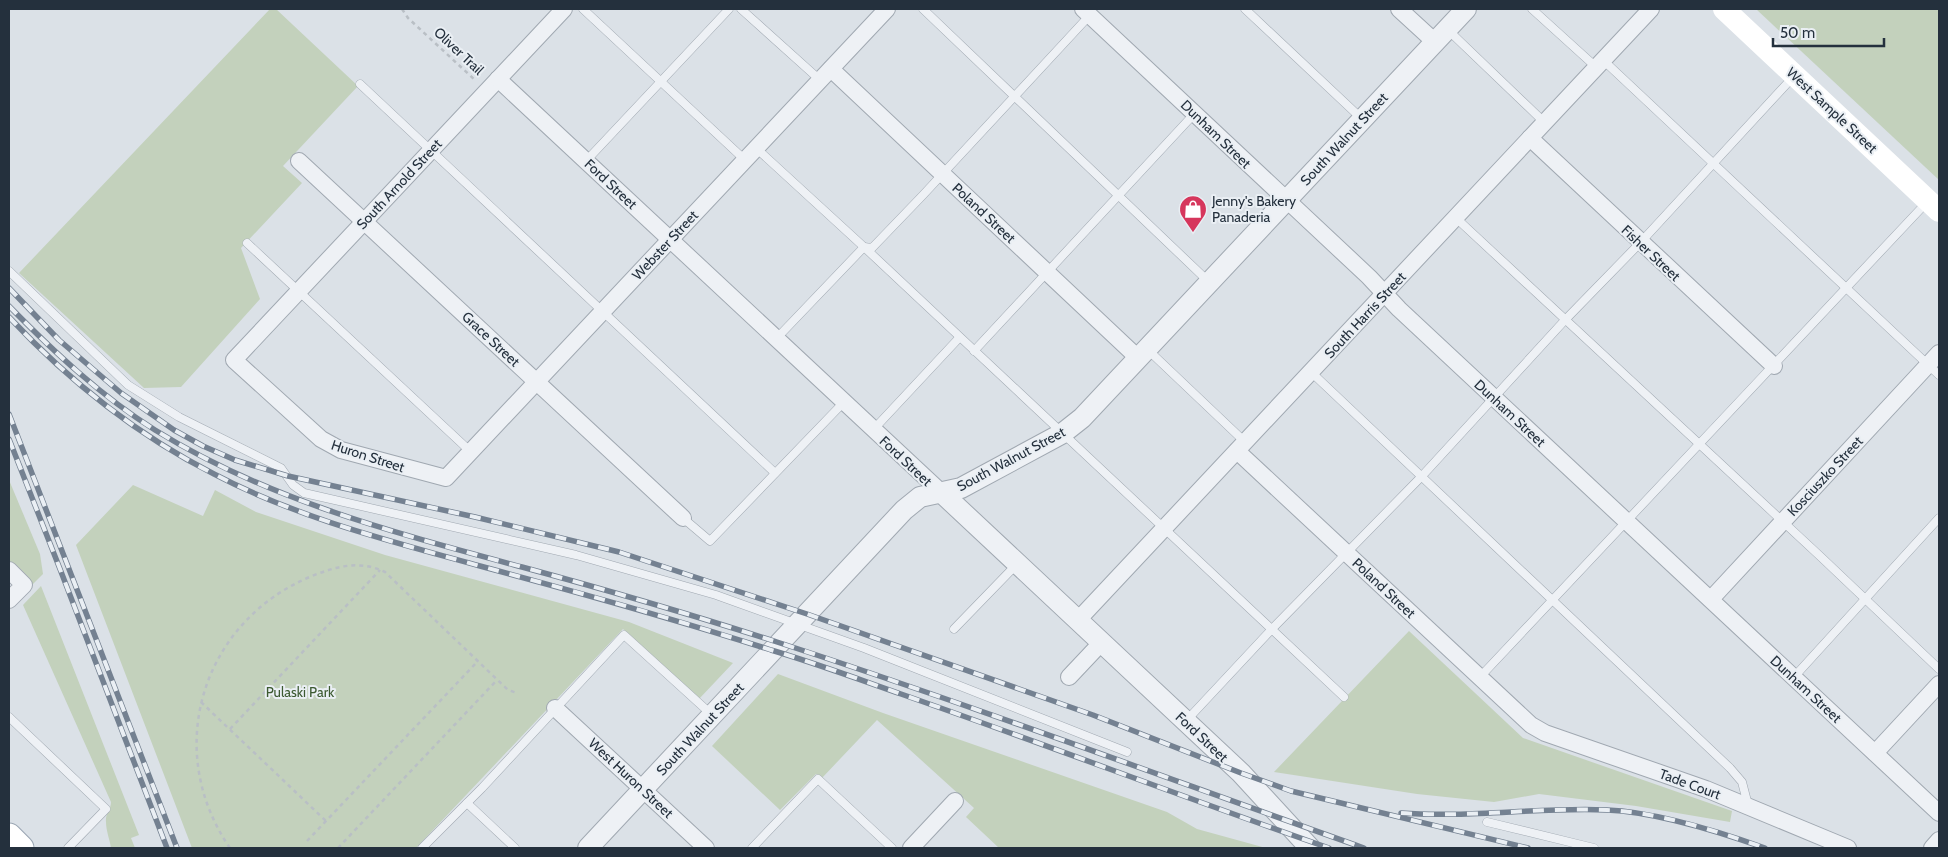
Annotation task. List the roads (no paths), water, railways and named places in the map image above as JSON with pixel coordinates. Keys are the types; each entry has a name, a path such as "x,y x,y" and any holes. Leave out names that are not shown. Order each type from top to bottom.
{"main road":[{"name":"West Sample Street","path":"1724,9 1934,206"},
{"path":"9,836 21,848"}],"street":[{"name":"South Arnold Street","path":"234,360 564,9"},
{"name":"Webster Street","path":"442,478 450,475 887,9"},
{"path":"1399,9 1441,36"},
{"name":"South Walnut Street","path":"588,848 904,510 920,496 961,488 1063,433 1082,418 1466,9"},
{"name":"South Harris Street","path":"1078,620 1651,9"},
{"name":"Dunham Street","path":"1086,12 1385,293 1399,309 1628,521 1939,814"},
{"name":"Poland Street","path":"825,75 942,174 1048,273 1142,353"},
{"name":"Ford Street","path":"498,79 1241,773 1310,848"},
{"name":"Fisher Street","path":"1530,138 1640,243 1774,366"},
{"name":"Grace Street","path":"299,160 683,518"},
{"name":"Huron Street","path":"234,360 321,440 331,446 442,478"},
{"name":"Kosciuszko Street","path":"1711,599 1936,364"},
{"name":"Poland Street","path":"1241,447 1346,553 1530,725"},
{"path":"9,570 24,585 9,600"},
{"path":"1069,677 1102,642"},
{"path":"1875,753 1939,684"},
{"name":"West Huron Street","path":"555,708 706,848"},
{"name":"Tade Court","path":"1530,725 1545,734 1748,805 1848,848"},
{"path":"911,848 955,801"},
{"path":"1932,848 1939,840"}],"lane":[{"path":"583,9 660,81 864,247 1344,697"},
{"path":"586,161 730,9"},
{"path":"741,9 825,75"},
{"path":"923,9 1209,282"},
{"path":"1245,9 1362,119"},
{"path":"1532,9 1600,63 1714,164 1847,288 1936,364"},
{"path":"864,247 872,248 942,174 1086,12"},
{"path":"1441,36 1544,122"},
{"path":"1185,721 1422,476 1565,320 1640,243 1795,75"},
{"path":"360,84 775,473"},
{"path":"974,351 1195,113"},
{"path":"1480,678 1847,288 1934,206"},
{"path":"1456,218 1939,669"},
{"path":"247,243 471,452"},
{"path":"776,339 864,247"},
{"path":"9,271 128,385 179,417 282,468 293,485 304,493 576,555 716,595 874,652 1127,752"},
{"path":"873,430 959,338"},
{"path":"1142,353 1241,447"},
{"path":"1311,372 1730,768 1742,782 1748,805"},
{"path":"683,518 710,542 844,402"},
{"path":"1794,677 1939,518"},
{"path":"954,629 1018,563"},
{"path":"422,848 467,803 624,635 712,715"},
{"path":"9,717 106,809 68,848"},
{"path":"752,848 818,779 892,848"},
{"path":"467,803 515,848"},
{"path":"1487,822 1594,848"}],"railway":[{"path":"9,288 59,340 121,393 174,430 203,446 235,460 288,476 475,517 619,552 807,614 1093,715 1291,791 1528,848"},
{"path":"9,306 43,340 97,388 135,417 198,455 287,495 380,527 714,622 851,666 1364,848"},
{"path":"9,317 55,363 131,424 186,459 246,490 278,503 378,538 626,606 804,660 1329,848"},
{"path":"9,414 177,848"},
{"path":"9,439 167,848"},
{"path":"1401,813 1453,814 1581,809 1607,810 1646,814 1687,823 1765,848"}],"place":[{"name":"Jenny's Bakery Panaderia","path":"1193,233"}],"park label":[{"name":"Pulaski Park","path":"300,692"}]}
